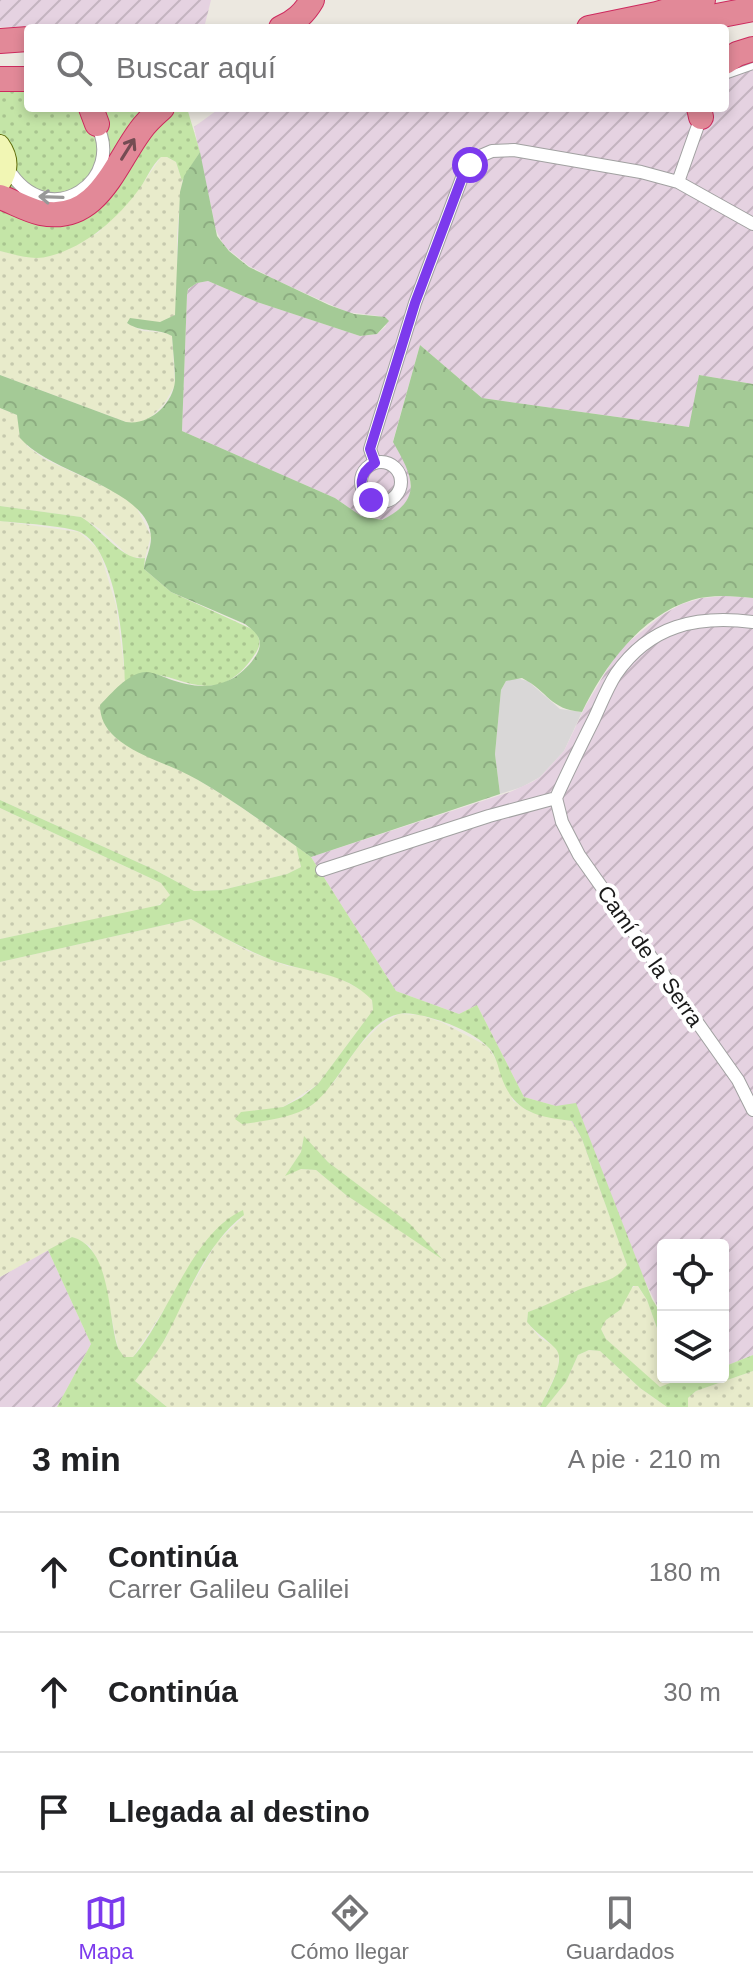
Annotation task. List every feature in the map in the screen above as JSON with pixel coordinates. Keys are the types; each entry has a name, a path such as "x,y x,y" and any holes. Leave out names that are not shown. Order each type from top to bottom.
{"highway":[{"path":"290,24 312,0"},
{"path":"608,24 703,0"},
{"path":"672,24 753,9"},
{"path":"729,30 753,25"},
{"path":"729,43 753,38"},
{"path":"0,44 24,40"},
{"path":"0,44 24,47"},
{"path":"729,59 753,49"},
{"path":"0,69 24,68"},
{"path":"0,79 24,79"},
{"path":"0,197 39,213 53,215 83,207 98,196 141,128 158,112"}],"main road":[{"path":"0,144 6,152 4,177"}],"street":[{"path":"0,90 24,90"},
{"path":"678,182 701,112"},
{"path":"4,177 30,194 49,199 77,194 99,168 103,148 90,113"},
{"path":"375,463 370,449 415,303 463,175 478,157 492,151 514,150 641,172 678,182 753,224"},
{"path":"322,870 489,816 556,798 615,676 642,645 679,625 697,620 720,618 753,622"},
{"name":"Camí de la Serra","path":"556,798 562,822 579,855 738,1080 753,1110"}],"lane":[{"path":"729,75 753,66"}],"shaded area":[{"path":"0,0 211,0 205,24 24,24 24,27 0,27"},
{"path":"753,58 753,384 699,375 690,427 482,398 420,345 393,441 409,470 411,491 408,502 401,510 382,520 361,516 335,498 182,431 187,295 188,289 197,283 208,281 257,302 360,336 377,334 386,326 379,316 347,312 278,281 249,266 224,246 216,230 194,127 215,112 729,112 729,65"},
{"path":"702,598 753,598 753,1355 729,1365 729,1239 657,1239 657,1305 556,1106 524,1097 477,1005 459,1014 396,991 311,857 510,792 540,777 564,751 586,705 625,645 662,615"},
{"path":"516,678 528,681 560,709 582,712 564,751 540,777 500,794 495,754 501,690 506,681"},
{"path":"48,1250 91,1344 57,1407 0,1407 0,1277"}],"green space":[{"path":"24,89 24,112 188,112 200,152 182,181 176,162 161,157 122,210 101,230 77,245 38,258 0,251 0,91"},
{"path":"200,152 217,236 229,251 249,267 329,305 354,314 385,317 389,321 377,334 360,336 257,302 208,281 197,283 188,289 187,295 182,431 335,498 361,516 382,520 405,504 409,495 409,476 393,442 420,345 482,398 689,427 699,375 753,384 753,598 700,598 656,618 613,661 582,712 556,704 522,678 506,681 501,690 495,754 500,794 311,857 213,789 124,744 106,726 100,705 132,676 148,672 194,685 219,684 235,677 249,664 257,653 260,641 245,624 171,592 144,569 151,538 146,521 135,506 35,451 20,438 17,415 0,408 0,375 126,422 143,421 165,405 175,381 172,336 127,323 130,318 160,322 175,315 180,192 184,176"},
{"path":"161,157 176,162 182,181 177,233 177,310 166,321 154,323 136,319 127,323 142,331 172,336 175,385 164,404 147,421 137,424 0,375 0,251 28,257 49,256 98,233 139,189"},
{"path":"0,408 17,415 27,446 44,459 118,493 135,505 151,536 145,558 130,557 100,529 81,517 0,506"},
{"path":"0,506 81,517 120,550 136,558 145,558 144,569 171,592 254,630 260,644 258,650 236,676 219,684 202,686 155,674 140,675 125,682 116,600 110,578 93,542 74,530 0,521"},
{"path":"0,521 79,532 96,547 116,605 125,675 125,682 100,705 114,736 132,749 188,774 228,798 296,846 301,867 287,874 222,890 194,891 155,870 0,800"},
{"path":"0,800 155,870 194,891 222,890 287,874 301,867 296,846 311,857 396,991 459,1014 477,1005 524,1097 556,1106 576,1103 657,1307 657,1328 647,1300 638,1286 633,1286 620,1310 606,1320 601,1329 606,1339 660,1387 670,1383 719,1383 696,1391 688,1398 688,1407 667,1407 640,1388 600,1351 589,1350 578,1355 566,1382 546,1407 540,1407 555,1377 559,1360 555,1348 527,1322 528,1312 610,1279 627,1265 582,1139 572,1121 537,1114 520,1105 506,1088 491,1051 483,1042 440,1021 405,1013 386,1019 375,1028 312,1105 288,1116 242,1124 235,1119 241,1112 283,1107 318,1084 373,1010 372,1000 349,983 269,959 191,919 0,962 0,939 160,905 170,895 161,883 0,808"},
{"path":"0,808 161,883 170,894 168,899 155,907 0,939"},
{"path":"191,919 248,951 287,966 339,978 365,992 372,1000 373,1010 318,1084 283,1107 271,1109 242,1124 283,1117 312,1105 334,1082 358,1047 380,1025 399,1014 420,1015 441,1022 487,1046 498,1063 513,1101 530,1112 571,1121 582,1139 627,1265 622,1273 605,1283 575,1291 528,1312 527,1322 540,1338 557,1348 559,1353 558,1369 540,1407 167,1407 135,1381 166,1338 174,1316 217,1242 244,1216 225,1221 214,1233 133,1357 124,1358 118,1348 103,1275 90,1246 72,1237 0,1277 0,962","holes":["304,1137 328,1162 409,1224 439,1256 346,1195 316,1170 300,1169 286,1175 301,1152"]},
{"path":"304,1136 328,1162 410,1224 442,1259 346,1195 316,1170 301,1169 285,1176 301,1152"},
{"path":"243,1210 244,1215 208,1255 164,1341 135,1381 167,1407 57,1407 91,1344 48,1250 72,1237 95,1254 106,1284 118,1348 124,1357 133,1357 209,1237 225,1221"},
{"path":"637,1285 647,1300 657,1328 657,1383 670,1383 665,1386 660,1387 651,1381 606,1339 601,1329 606,1320 620,1310 629,1290"},
{"path":"589,1350 600,1351 640,1388 667,1407 546,1407 566,1382 578,1355"},
{"path":"753,1355 753,1371 729,1379 729,1365"},
{"path":"753,1371 753,1407 688,1407 688,1398 696,1391 719,1383 729,1383 729,1379"}],"route":[{"path":"371,500 361,485 362,476 375,463 370,449 415,303 463,175 470,165"}]}
